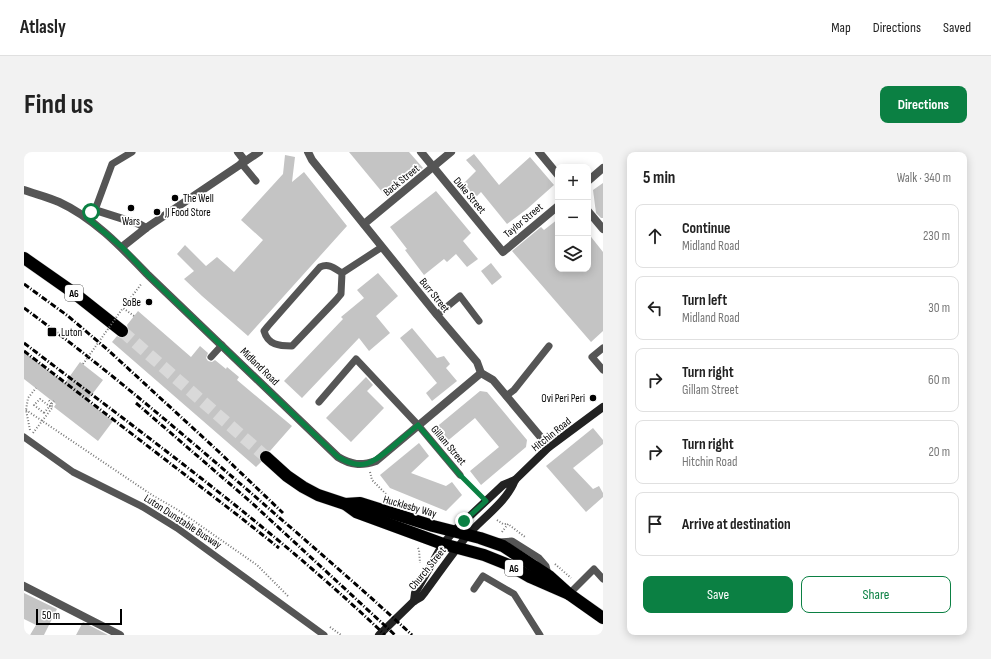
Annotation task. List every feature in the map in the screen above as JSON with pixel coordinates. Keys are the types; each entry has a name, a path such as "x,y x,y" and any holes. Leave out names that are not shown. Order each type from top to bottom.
{"highway":[{"name":"A6","path":"24,258 74,293 122,331"},
{"name":"Hucklesby Way","path":"266,456 287,476 318,495 345,504 356,512 443,544 458,548"},
{"name":"Hucklesby Way","path":"345,504 360,503 418,522 467,535"},
{"name":"A6","path":"467,535 495,543 513,552 549,576 569,594 603,618"},
{"name":"A6","path":"458,548 484,555 509,565 530,577 569,594"}],"street":[{"path":"238,152 243,162"},
{"path":"122,247 146,228 259,152"},
{"name":"Burr Street","path":"308,152 312,160 382,247 477,362 481,373 493,380 549,447"},
{"name":"Duke Street","path":"421,152 503,252"},
{"name":"Back Street","path":"364,224 451,152"},
{"path":"539,152 555,171"},
{"path":"591,178 603,168"},
{"name":"Midland Road","path":"24,190 59,202 86,217 122,247 148,275 338,457 348,463 357,465 367,464"},
{"name":"Taylor Street","path":"503,252 555,209"},
{"path":"86,217 95,210 139,224 146,228"},
{"path":"591,215 603,229"},
{"path":"367,464 376,461 481,373"},
{"name":"Hitchin Road","path":"454,531 507,482 514,480 549,447 603,407"},
{"name":"Hitchin Road","path":"467,535 494,509 512,487 514,480"},
{"name":"Church Street","path":"414,600 415,593 419,585 443,544 454,531"},
{"name":"Church Street","path":"379,635 414,600 421,597 467,535"},
{"path":"24,586 120,635"}],"lane":[{"path":"95,210 112,164 132,152"},
{"path":"243,162 256,182"},
{"path":"342,273 382,247"},
{"path":"325,265 330,266 342,273 341,294 292,346 281,346 273,343 266,336 264,331 320,267 325,265"},
{"path":"437,315 460,296 479,320"},
{"path":"212,357 222,345"},
{"path":"506,396 514,390 549,346"},
{"path":"603,348 592,357 603,370"},
{"name":"Gillam Street","path":"319,402 356,359 418,425 460,475"},
{"name":"Luton Dunstable Busway","path":"24,437 73,472 143,507 178,528 324,635"},
{"path":"569,594 594,569 603,579"},
{"path":"474,588 483,576 514,594 540,635"}],"path":[{"path":"83,364 148,275"},
{"path":"124,308 134,316"},
{"path":"36,388 28,398 26,410 31,435 52,408"},
{"path":"52,408 40,398 34,405 44,413 53,402 48,400 52,405 52,408"},
{"path":"26,410 152,495 178,510 257,565 290,598"},
{"path":"367,464 372,480 398,506"},
{"name":"Gillam Street","path":"460,475 486,501"},
{"path":"416,546 419,550 421,561 419,566"},
{"path":"326,624 341,635"}],"building":[{"path":"349,152 409,152 423,168 387,198"},
{"path":"474,154 499,185 530,157 554,185 527,209 507,224 481,192 475,198 463,184 476,171 466,160"},
{"path":"285,155 295,157 292,182 304,172 347,226 248,336 184,279 194,271 177,254 185,245 206,266 217,257 234,272 263,240 241,220 283,174"},
{"path":"603,183 603,218 601,218 596,213 593,190"},
{"path":"436,191 471,233 463,241 478,259 467,267 456,254 447,262 444,259 424,275 390,227"},
{"path":"555,221 555,272 591,272 591,237 603,252 603,331 591,342 512,251 541,227 544,230"},
{"path":"491,263 502,277 492,285 481,271"},
{"path":"378,273 398,296 376,316 390,333 369,351 359,338 302,398 284,381 343,319 341,317 364,298 357,290"},
{"path":"138,311 191,357 200,346 208,353 206,358 208,361 212,362 215,360 226,369 227,367 239,377 237,380 292,426 270,451 264,450 260,452 259,456 261,462 256,467 112,342 117,336 121,338 128,336 129,332 127,325"},
{"path":"412,328 437,358 444,356 450,364 446,368 457,381 432,401 426,393 437,383 400,338"},
{"path":"24,352 65,383 80,362 103,380 87,401 113,421 98,441 54,407 56,404 24,379"},
{"path":"366,377 373,385 367,391 384,408 351,442 326,418"},
{"path":"480,391 487,392 527,440 526,447 481,485 470,471 499,447 475,418 445,443 434,429"},
{"path":"593,428 603,440 603,444 573,468 593,489 599,486 603,493 603,497 586,512 546,466"},
{"path":"419,443 429,456 411,473 446,486 452,482 462,495 446,511 390,488 380,475"},
{"path":"24,593 57,609 44,635 30,635 36,625 24,619"},
{"path":"83,622 108,635 76,635"}],"tunnel":[{"path":"122,331 266,457"}],"railway":[{"path":"24,284 68,316 108,350 283,513"},
{"path":"24,308 111,375 223,469 332,563 412,635"},
{"path":"24,343 163,448 254,520 299,557 385,635"},
{"path":"24,351 279,548"},
{"path":"136,403 252,503 395,635"}],"place":[{"name":"The Well","path":"175,198"},
{"name":"Wars","path":"131,208"},
{"name":"JJ Food Store","path":"157,212"},
{"name":"SoBe","path":"149,302"},
{"name":"Luton","path":"52,332"},
{"name":"Ovi Peri Peri","path":"593,398"}],"route":[{"path":"91,212 86,217 122,247 148,275 338,457 348,463 357,465 376,461 418,425 460,475 486,501 464,521"}]}
